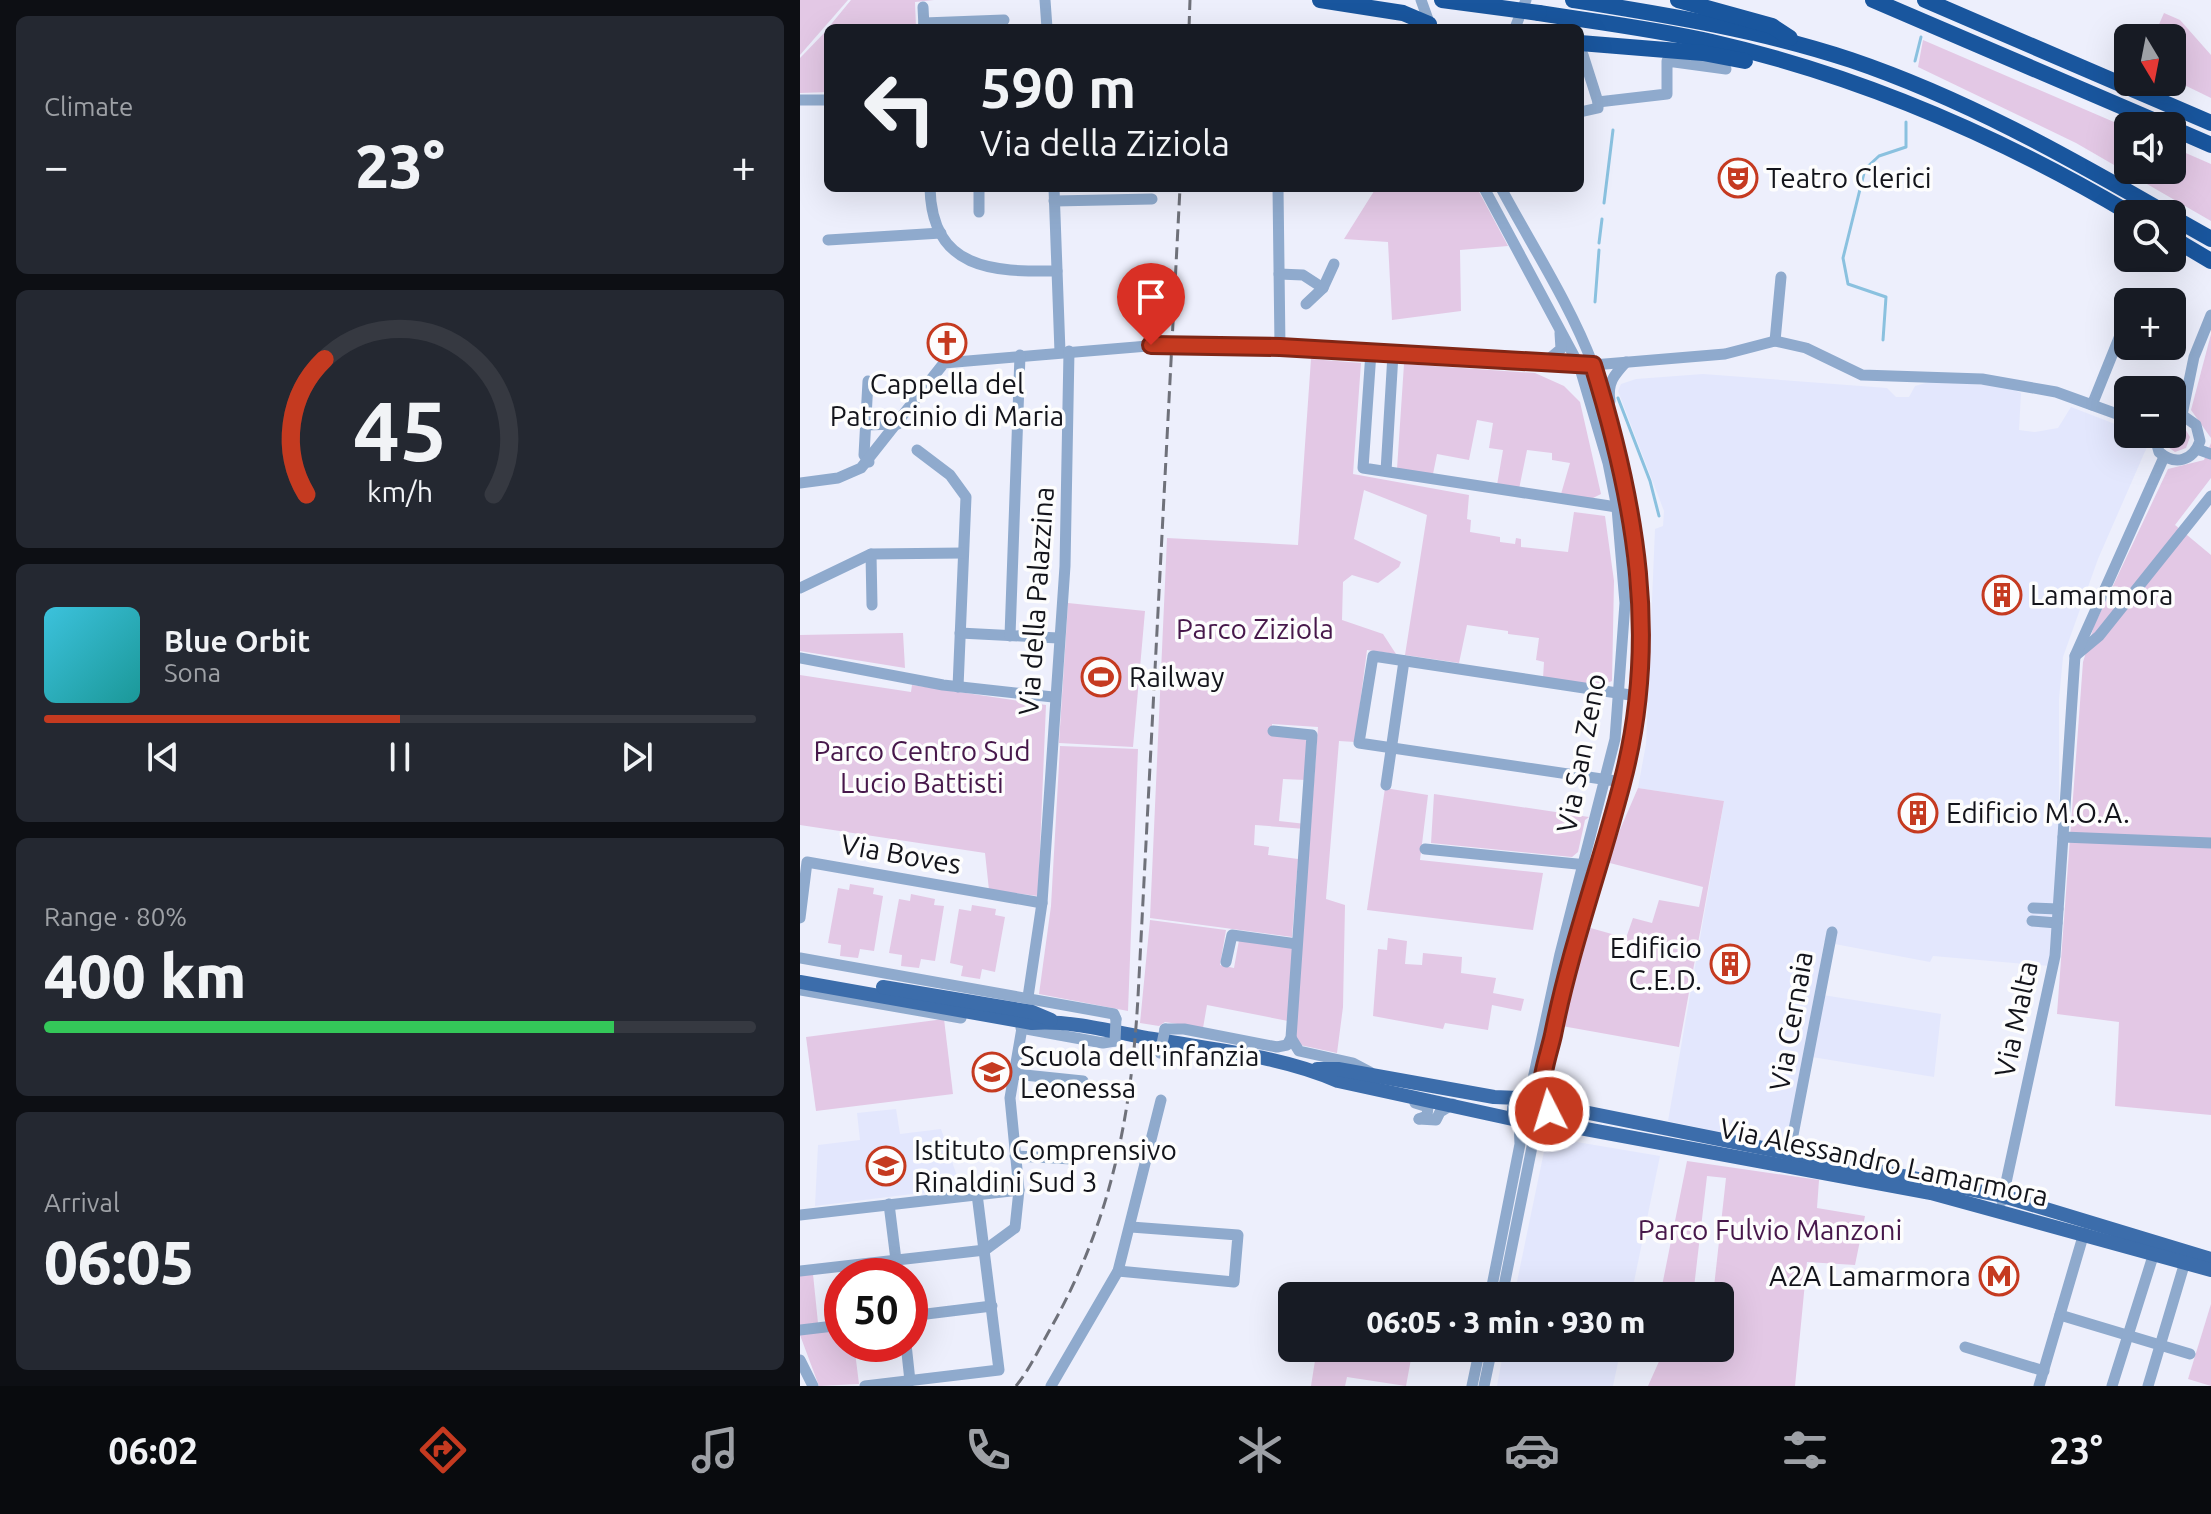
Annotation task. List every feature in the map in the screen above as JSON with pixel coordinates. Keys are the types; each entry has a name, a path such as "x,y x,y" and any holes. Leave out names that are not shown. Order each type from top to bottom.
{"highway":[{"path":"1320,0 1403,13 1426,24"},
{"path":"1442,0 1714,43 1802,68 1954,120 2114,205"},
{"path":"1573,0 1656,13 1797,44 1850,60 1944,96 2057,151 2142,200"},
{"path":"1678,0 1772,26 1797,44"},
{"path":"1873,0 2135,112"},
{"path":"1925,0 2211,123"},
{"path":"1584,49 1703,53 1802,68"},
{"path":"2186,134 2211,145"},
{"path":"2186,225 2211,239"},
{"path":"2186,246 2211,261"}],"main road":[{"path":"800,973 1032,1012 1055,1021 1313,1070 1338,1081 1453,1104 1539,1126 1549,1111 1544,1099 1494,1097 1374,1074 1338,1069 1313,1070"},
{"path":"800,982 1032,1023 1055,1021"},
{"path":"1518,1122 1514,1109 1521,1097"},
{"name":"Via Alessandro Lamarmora","path":"1544,1099 1569,1109 2001,1203 2211,1259"},
{"name":"Via Alessandro Lamarmora","path":"1539,1126 1553,1123 1789,1159"},
{"name":"Via Alessandro Lamarmora","path":"2001,1203 2084,1233 2211,1270"}],"street":[{"path":"1045,0 1047,24"},
{"path":"1421,0 1429,24"},
{"path":"1517,24 1526,0"},
{"path":"923,7 924,24"},
{"path":"951,24 1004,20"},
{"path":"1584,56 1598,102 1598,108 1584,111"},
{"path":"1598,102 1667,94 1667,61 1726,69"},
{"path":"800,100 824,100"},
{"path":"930,192 932,211 941,233 953,248 979,267 1005,272 1057,271"},
{"path":"979,192 979,212"},
{"path":"1278,192 1280,347"},
{"name":"Via San Zeno","path":"1486,192 1579,365 1608,463 1617,508 1625,603 1620,694 1544,1099"},
{"name":"Via San Zeno","path":"1503,192 1593,365 1616,440 1631,507 1640,603 1637,696 1622,782 1590,866 1533,1079 1521,1097"},
{"name":"Via della Palazzina","path":"1028,997 1042,903 1068,487 1064,351 1054,194 1152,199"},
{"path":"828,240 941,233"},
{"path":"1306,304 1323,288 1334,264"},
{"path":"1279,274 1303,275 1323,288"},
{"path":"1775,341 1781,277"},
{"path":"2186,385 2211,315"},
{"path":"1544,363 1561,349 1559,324"},
{"path":"800,483 838,478 869,462 944,363 1172,344 1593,365 1725,354 1775,341 1806,348 1862,375 1982,379 2056,392 2114,413"},
{"path":"2092,405 2114,350"},
{"path":"1371,352 1363,468 1617,508 1631,507"},
{"path":"1386,471 1393,354"},
{"path":"1010,636 1020,355"},
{"path":"1616,440 1617,426 1608,389 1613,375 1626,362"},
{"path":"868,381 864,455 869,462"},
{"path":"2157,448 2164,457 2182,460 2197,449 2199,432 2186,418"},
{"path":"865,425 898,424"},
{"path":"2197,449 2211,454"},
{"path":"917,450 950,475 966,497 958,687"},
{"name":"Via Malta","path":"2001,1203 2052,974 2058,909 2073,837 2075,656 2164,457"},
{"path":"2075,656 2099,636 2211,496"},
{"path":"800,588 871,554 963,553"},
{"path":"871,554 872,605"},
{"path":"960,633 1058,638"},
{"path":"1622,782 1359,743 1373,656 1637,696"},
{"path":"800,658 958,687 1053,697"},
{"path":"1386,785 1404,661"},
{"path":"1160,1053 1165,1029 1184,1029 1277,1047 1287,1045 1291,1038 1312,735 1273,731"},
{"path":"2073,837 2211,843"},
{"name":"Via San Zeno","path":"1425,849 1590,866"},
{"name":"Via Boves","path":"800,918 807,862 1042,903"},
{"path":"2033,908 2058,909"},
{"path":"2032,921 2057,923"},
{"name":"Via Cernaia","path":"1789,1159 1832,932"},
{"path":"1226,962 1232,935 1297,944"},
{"path":"800,958 1114,1014 1115,1041 1103,1043 800,990"},
{"path":"914,1258 985,1250 1015,1228 1019,1190 1010,1098 1022,1028"},
{"path":"1291,1038 1299,1051 1353,1063 1374,1074"},
{"path":"1015,1074 1083,1081"},
{"path":"1402,1095 1428,1107 1427,1116 1419,1119 1430,1121 1453,1104"},
{"path":"1051,1386 1118,1271 1161,1100"},
{"path":"1493,1282 1520,1144 1518,1122"},
{"path":"1505,1282 1539,1126"},
{"path":"1015,1156 1072,1159"},
{"path":"800,1215 1019,1190"},
{"path":"865,1386 999,1370 977,1194"},
{"path":"889,1204 896,1258"},
{"path":"1118,1271 1234,1282 1238,1235 1131,1227"},
{"path":"2039,1386 2084,1233"},
{"path":"2112,1386 2154,1253"},
{"path":"2148,1386 2185,1262"},
{"path":"800,1271 824,1268"},
{"path":"928,1314 992,1306"},
{"path":"2060,1315 2190,1354"},
{"path":"800,1330 824,1327"},
{"path":"1965,1347 2044,1371"},
{"path":"800,1360 813,1386"},
{"path":"908,1362 910,1381"},
{"path":"1472,1386 1477,1362"},
{"path":"1484,1386 1489,1362"}],"shaded area":[{"path":"1703,374 1887,388 1896,397 1909,397 1915,386 1933,381 2008,387 2021,393 2019,430 2035,432 2058,428 2071,407 2114,424 2114,448 2147,448 2098,559 2063,657 2059,699 2059,861 2050,966 1933,956 1930,962 1824,942 1789,1135 1775,1144 1668,1121 1724,801 1638,788 1646,744 1655,529 1663,526 1664,511 1618,391 1621,384 1636,379"},
{"path":"1823,995 1941,1014 1934,1077 1812,1057"},
{"name":"Istituto Comprensivo Rinaldini Sud 3","path":"896,1109 900,1134 941,1129 961,1188 815,1206 818,1145 860,1140 857,1113"},
{"path":"1547,1137 1660,1156 1634,1282 1517,1282"},
{"path":"1501,1362 1618,1362 1613,1386 1497,1386"}],"green space":[{"path":"800,0 848,0 824,24 800,55"},
{"path":"851,0 934,0 915,2 916,24 831,24"},
{"path":"2164,13 2184,24 2159,24"},
{"path":"2186,27 2211,55 2211,98 2186,86"},
{"path":"824,33 824,92 800,93 800,58"},
{"path":"1923,40 2114,122 2114,165 2076,143 1918,67"},
{"path":"2186,153 2211,164 2211,221 2186,207 2186,200 2175,200 2147,184 2186,184"},
{"path":"1373,192 1479,192 1508,246 1460,250 1461,311 1392,320 1388,242 1344,239"},
{"path":"2211,334 2211,438 2191,410"},
{"name":"Parco Ziziola","path":"1311,359 1361,363 1353,474 1469,495 1467,519 1471,520 1470,532 1500,537 1500,542 1515,544 1516,538 1521,539 1521,547 1568,552 1574,512 1605,516 1614,581 1612,681 1600,686 1543,678 1544,662 1536,660 1539,638 1508,634 1508,631 1467,625 1459,663 1405,655 1427,515 1364,490 1354,539 1401,562 1378,583 1352,575 1343,582 1342,620 1383,634 1396,654 1367,650 1355,742 1339,741 1326,899 1345,905 1343,1007 1337,1053 1300,1045 1295,1036 1318,727 1272,724 1272,735 1304,737 1308,744 1306,780 1283,779 1279,821 1306,824 1305,829 1255,825 1254,845 1269,847 1268,855 1298,859 1292,937 1150,918 1167,538 1298,545"},
{"path":"1404,364 1535,373 1564,386 1580,402 1601,494 1591,499 1561,494 1570,463 1552,460 1552,453 1527,450 1519,489 1497,485 1503,450 1489,448 1493,423 1477,420 1469,460 1437,454 1433,474 1397,469"},
{"path":"2211,443 2211,478 2175,525 2211,555 2211,1115 2115,1106 2119,1022 2057,1014 2083,662 2094,626 2168,469 2204,460"},
{"name":"Railway","path":"1068,603 1145,611 1133,747 1059,743"},
{"path":"903,633 905,668 800,651 800,635"},
{"name":"Parco Centro Sud Lucio Battisti","path":"800,675 911,692 912,685 1046,705 1038,896 989,890 985,853 800,825"},
{"path":"1060,746 1138,749 1128,1011 1039,994 1051,906"},
{"path":"1385,788 1428,795 1420,860 1543,873 1533,930 1367,910"},
{"path":"1638,788 1724,801 1679,1047 1562,1026 1587,927 1626,938 1633,918 1652,923 1659,900 1699,907 1703,887 1606,862"},
{"path":"1434,794 1589,817 1585,820 1578,852 1572,857 1431,843"},
{"path":"850,884 874,888 873,894 883,896 874,951 860,949 858,958 840,956 841,945 828,943 838,888 849,890"},
{"path":"911,894 935,899 934,905 944,906 935,961 921,959 919,968 901,966 902,955 889,953 899,899 910,901"},
{"path":"972,905 996,909 995,915 1005,917 995,972 982,969 980,979 961,976 963,966 950,963 959,909 971,911"},
{"path":"1150,920 1226,930 1220,965 1234,968 1239,940 1293,948 1288,1021 1207,1005 1203,1028 1165,1022 1159,1026 1140,1023"},
{"path":"1388,938 1407,941 1405,964 1422,965 1423,953 1462,957 1461,973 1496,978 1493,993 1524,999 1521,1011 1492,1005 1488,1030 1445,1023 1443,1029 1373,1016 1378,949 1387,950"},
{"path":"944,1019 953,1094 816,1111 806,1037"},
{"path":"1531,1098 1542,1105 1543,1110 1536,1121 1531,1122 1520,1115 1519,1110 1526,1099"},
{"name":"Parco Fulvio Manzoni","path":"1687,1161 1819,1180 1817,1208 1865,1216 1855,1265 1807,1262 1795,1386 1648,1386 1659,1362 1734,1362 1734,1282 1715,1282 1726,1178 1707,1176 1695,1282 1663,1282"},
{"path":"813,1274 818,1323 800,1325 800,1275"},
{"path":"2211,1304 2211,1386 2188,1379"},
{"path":"824,1332 824,1362 856,1362 859,1384 819,1386 800,1335"},
{"path":"1315,1362 1410,1362 1406,1386 1347,1377 1345,1386 1311,1386"}],"waterway":[{"path":"1915,61 1921,37"},
{"path":"1883,340 1886,297 1848,284 1843,258 1865,169 1879,156 1906,147 1906,122"},
{"path":"1604,203 1613,130"},
{"path":"1599,243 1602,219"},
{"path":"1595,302 1599,250"},
{"path":"1618,398 1650,481 1659,516"}],"railway":[{"path":"1189,24 1190,0"},
{"path":"1016,1386 1048,1333 1087,1252 1114,1171 1130,1086 1138,997 1180,192"}],"place":[{"name":"Teatro Clerici","path":"1738,178"},
{"name":"Cappella del Patrocinio di Maria","path":"947,343"},
{"name":"Lamarmora","path":"2002,595"},
{"name":"Railway","path":"1101,677"},
{"name":"Edificio M.O.A.","path":"1918,813"},
{"name":"Edificio C.E.D.","path":"1730,964"},
{"name":"Scuola dell'infanzia Leonessa","path":"992,1072"},
{"name":"Istituto Comprensivo Rinaldini Sud 3","path":"886,1166"},
{"name":"A2A Lamarmora","path":"1999,1276"}],"route":[{"path":"1151,345 1280,347 1593,365 1622,460 1631,507 1640,603 1640,648 1637,696 1622,782 1570,956 1546,1066 1542,1097 1549,1111"}]}
